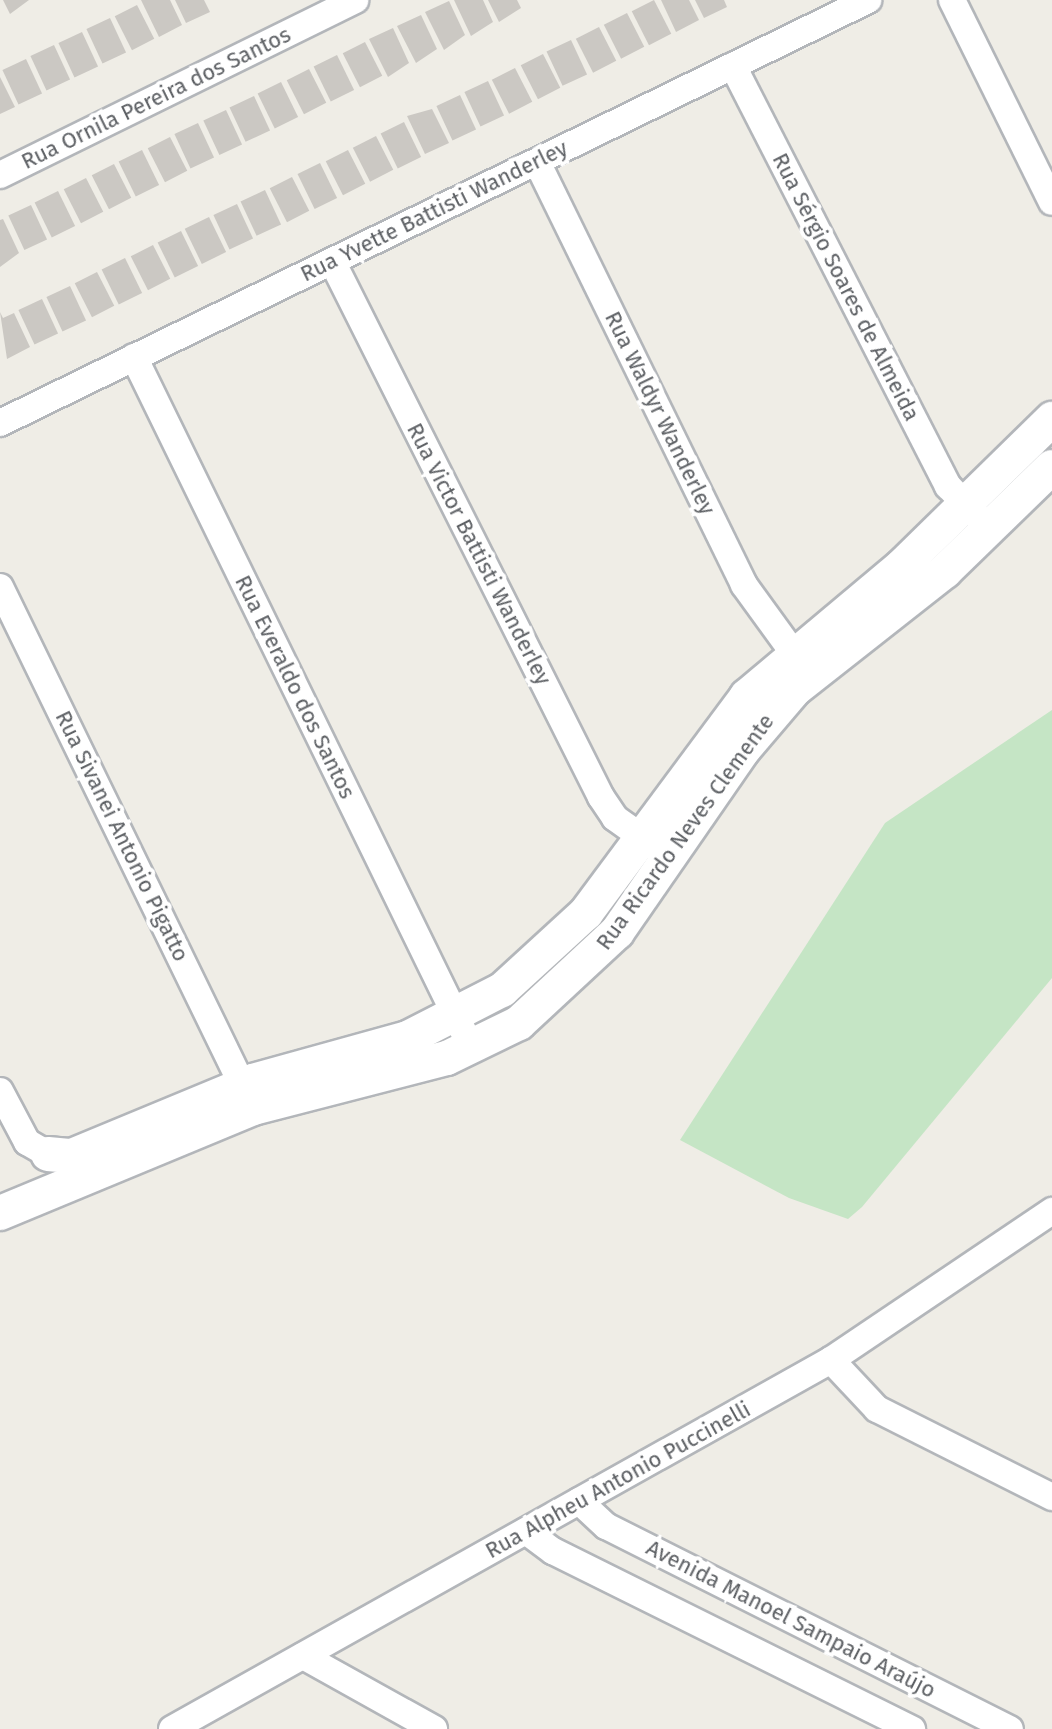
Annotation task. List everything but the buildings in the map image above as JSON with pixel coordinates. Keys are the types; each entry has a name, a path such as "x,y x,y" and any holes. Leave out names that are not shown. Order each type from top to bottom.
{"street":[{"name":"Rua Ornila Pereira dos Santos","path":"0,175 355,0"},
{"name":"Rua Yvette Battisti Wanderley","path":"0,423 868,0"},
{"path":"952,0 1052,202"},
{"name":"Rua Sérgio Soares de Almeida","path":"733,66 948,486 990,528"},
{"name":"Rua Waldyr Wanderley","path":"537,162 744,585 802,666"},
{"name":"Rua Victor Battisti Wanderley","path":"332,261 601,797 640,837 669,857"},
{"name":"Rua Everaldo dos Santos","path":"134,357 472,1049"},
{"name":"Rua Ricardo Neves Clemente","path":"0,1213 248,1096 472,1049 559,990 617,932 802,666 1052,419"},
{"name":"Rua Ricardo Neves Clemente","path":"48,1154 72,1156 248,1096 456,1017 560,941 747,696 802,666 990,528 1052,467"},
{"name":"Rua Sivanei Antonio Pigatto","path":"0,587 248,1096"},
{"path":"0,1091 27,1142 48,1154"},
{"name":"Rua Alpheu Antonio Puccinelli","path":"172,1729 831,1360 1046,1225"},
{"path":"831,1360 877,1409 1052,1497"},
{"name":"Avenida Manoel Sampaio Araújo","path":"579,1501 606,1526 1010,1729"},
{"name":"Avenida Manoel Sampaio Araújo","path":"526,1531 553,1551 912,1729"},
{"path":"303,1656 434,1729"}],"green space":[{"path":"1052,710 1052,978 862,1207 848,1219 789,1198 680,1140 885,823"}]}
